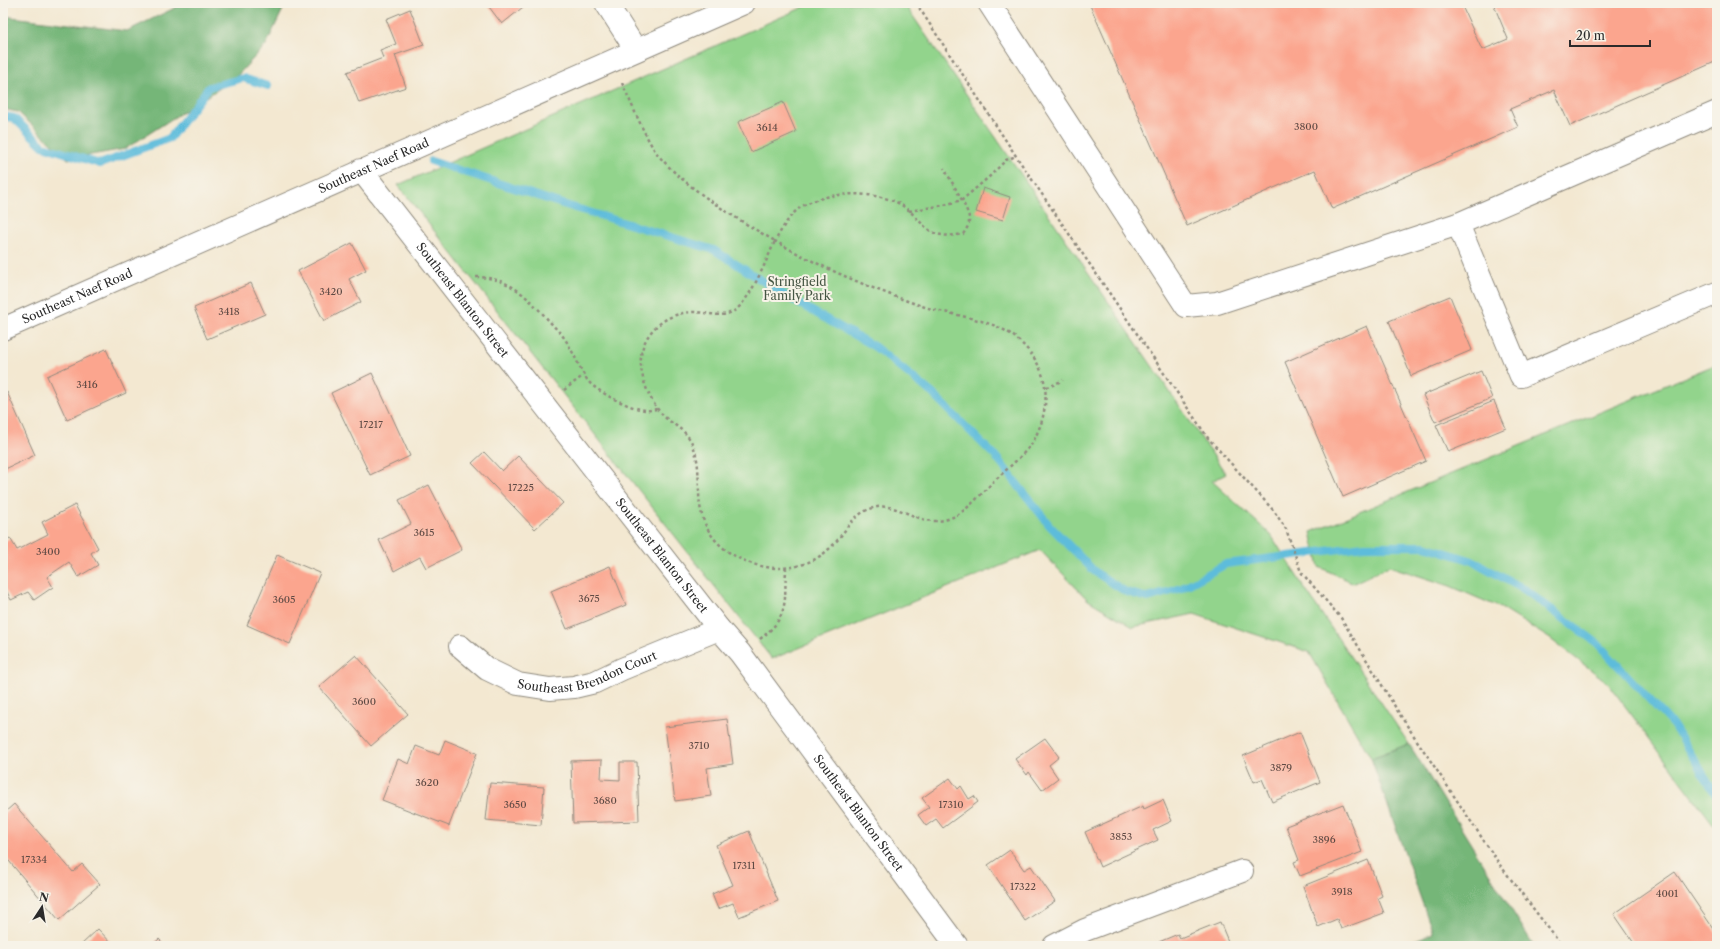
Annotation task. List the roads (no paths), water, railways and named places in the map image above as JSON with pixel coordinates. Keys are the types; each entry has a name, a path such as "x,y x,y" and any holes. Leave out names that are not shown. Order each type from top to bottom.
{"street":[{"path":"606,3 636,50"},
{"name":"Southeast Naef Road","path":"3,328 744,3"},
{"path":"989,3 1186,306 1217,303 1458,224 1717,112"},
{"name":"Southeast Blanton Street","path":"361,170 719,629 740,653 957,946"},
{"path":"1458,224 1521,376 1717,293"},
{"name":"Southeast Brendon Court","path":"460,646 487,669 518,684 550,689 574,688 595,682 622,669 719,629"},
{"path":"1054,946 1085,930 1242,871"}],"waterway":[{"path":"3,116 14,118 43,146 100,164 170,138 209,87 243,78 268,86"},
{"path":"431,161 559,203 714,250 791,299 875,347 932,393 996,457 1050,526 1095,572 1126,592 1148,598 1182,588 1226,564 1364,546 1425,546 1473,561 1525,590 1597,643 1673,725 1717,796"}],"park label":[{"name":"Stringfield Family Park","path":"797,289"}]}
